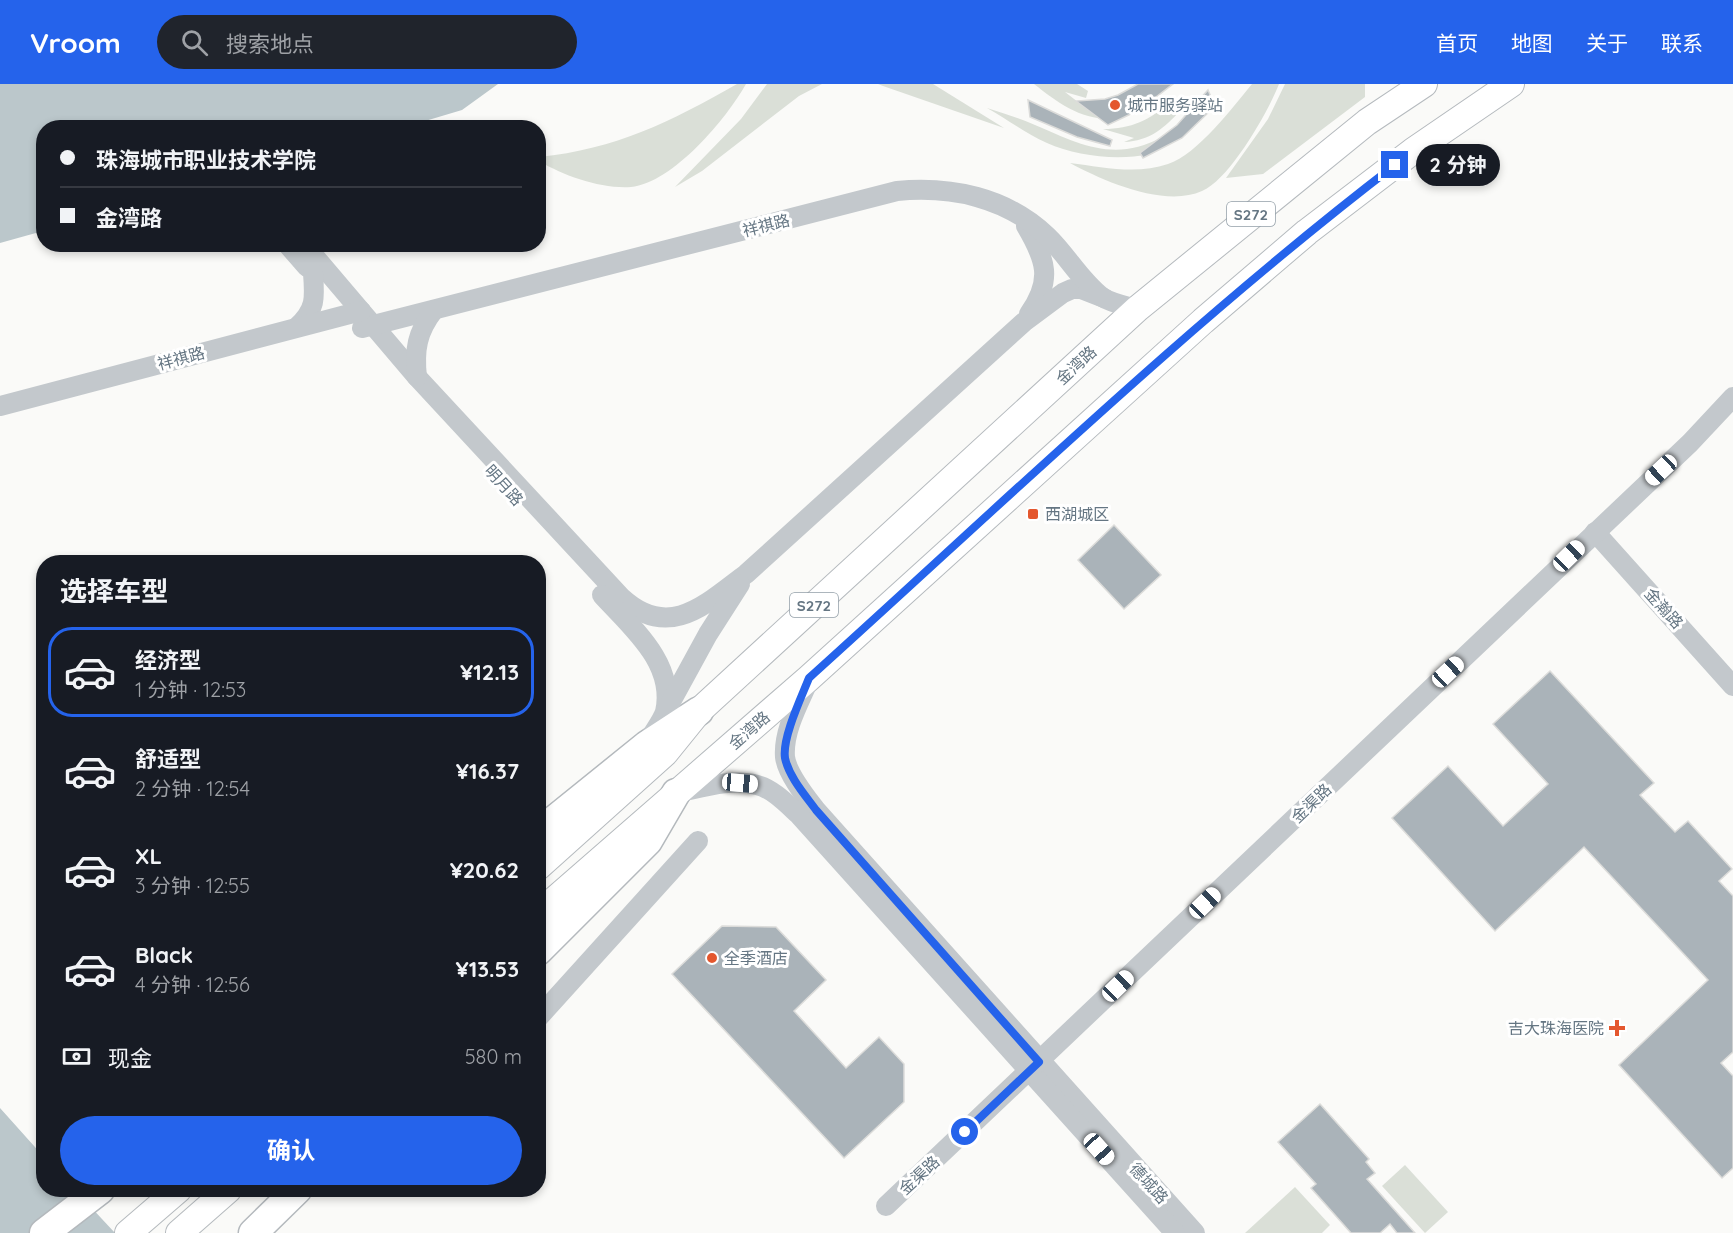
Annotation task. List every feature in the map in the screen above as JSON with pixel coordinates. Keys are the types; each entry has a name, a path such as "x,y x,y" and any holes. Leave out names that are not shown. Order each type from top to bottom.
{"highway":[{"path":"546,826 646,745 699,711"},
{"path":"546,943 648,841 676,793"},
{"path":"44,1233 91,1197"},
{"path":"253,1233 290,1197"}],"main road":[{"name":"金湾路","path":"546,860 665,753 699,711 1137,309 1349,136 1424,84"},
{"name":"金湾路","path":"546,908 809,678 1203,321 1307,232 1413,151 1510,84"},
{"path":"128,1233 170,1197"},
{"path":"179,1233 220,1197"}],"street":[{"name":"祥祺路","path":"0,406 297,327 434,310 897,191 926,188 965,193 994,203 1020,216 1046,236 1104,298 1137,309"},
{"path":"1020,216 1041,250 1046,268 1044,287 1037,304 1024,322"},
{"name":"明月路","path":"294,252 417,377 634,609 647,616 665,619 685,615 701,608 746,574"},
{"name":"明月路","path":"310,252 361,319 648,646 664,675 667,692 664,713 646,745"},
{"path":"297,327 308,317 313,305 313,273"},
{"path":"664,713 708,634 746,574 1024,322 1063,293 1072,289 1081,289 1104,298"},
{"path":"417,377 414,355 417,338 424,323 434,310"},
{"name":"金渠路","path":"886,1206 1690,443 1733,397"},
{"name":"金瀚路","path":"1595,532 1733,686"},
{"path":"807,812 785,758 790,726 809,678"},
{"path":"676,793 721,784 757,785 807,812"},
{"name":"德城路","path":"807,812 1034,1066 1175,1233"},
{"path":"546,1009 698,841"},
{"name":"德城路","path":"1034,1066 1195,1233"}],"shaded area":[{"path":"0,84 498,84 462,110 428,120 36,120 36,233 0,243"},
{"path":"737,84 746,84 726,114 697,147 681,162 647,183 631,187 595,184 546,165 546,156 593,148 618,140 642,132"},
{"path":"767,84 822,84 799,96 702,171 675,187 741,119"},
{"path":"878,84 933,84 1004,128 883,86"},
{"path":"1034,84 1077,84 1088,91 1086,98 1065,92 1087,109 1110,119 1078,113"},
{"path":"1252,84 1279,84 1247,144 1224,173 1202,191 1170,196 1134,190 1070,163 1132,170 1168,164 1191,151 1202,141"},
{"path":"1285,84 1365,84 1365,97 1263,174 1226,178 1268,119"},
{"path":"1171,102 1181,110 1162,128 1149,136 1124,142 1134,138 1103,129 1113,129 1140,122"},
{"path":"987,108 1097,148 1129,149 1162,137 1149,154 1111,157 1084,154 1039,139"},
{"path":"0,1108 36,1148 36,1197 82,1197 115,1233 0,1233"},
{"path":"1405,1165 1448,1212 1425,1233 1382,1186"},
{"path":"1295,1187 1330,1225 1322,1233 1245,1233"}],"building":[{"name":"城市服务驿站","path":"1138,84 1173,84 1139,110 1108,125 1076,101 1105,99"},
{"path":"1208,90 1215,106 1182,138 1143,158 1140,153 1177,125"},
{"path":"1028,100 1112,140 1110,146 1077,137 1030,117"},
{"path":"1114,525 1161,575 1124,609 1078,560"},
{"path":"1550,671 1654,783 1640,795 1675,832 1688,821 1732,869 1719,881 1733,896 1733,1052 1721,1063 1733,1076 1733,1168 1722,1178 1619,1065 1708,980 1584,847 1495,931 1392,818 1448,766 1503,826 1548,784 1493,724"},
{"path":"722,926 776,927 826,980 794,1011 846,1068 879,1037 904,1064 904,1102 844,1158 672,974"},
{"path":"1320,1104 1369,1159 1366,1162 1375,1173 1367,1179 1415,1233 1397,1233 1390,1224 1380,1233 1351,1233 1311,1188 1316,1184 1278,1142"}],"place":[{"name":"城市服务驿站","path":"1115,105"},
{"name":"西湖城区","path":"1033,514"},
{"name":"全季酒店","path":"712,958"},
{"name":"吉大珠海医院","path":"1617,1028"}],"route":[{"path":"965,1132 1039,1062 816,810 797,785 785,758 790,726 809,678 1203,321 1307,232 1395,165"}]}
